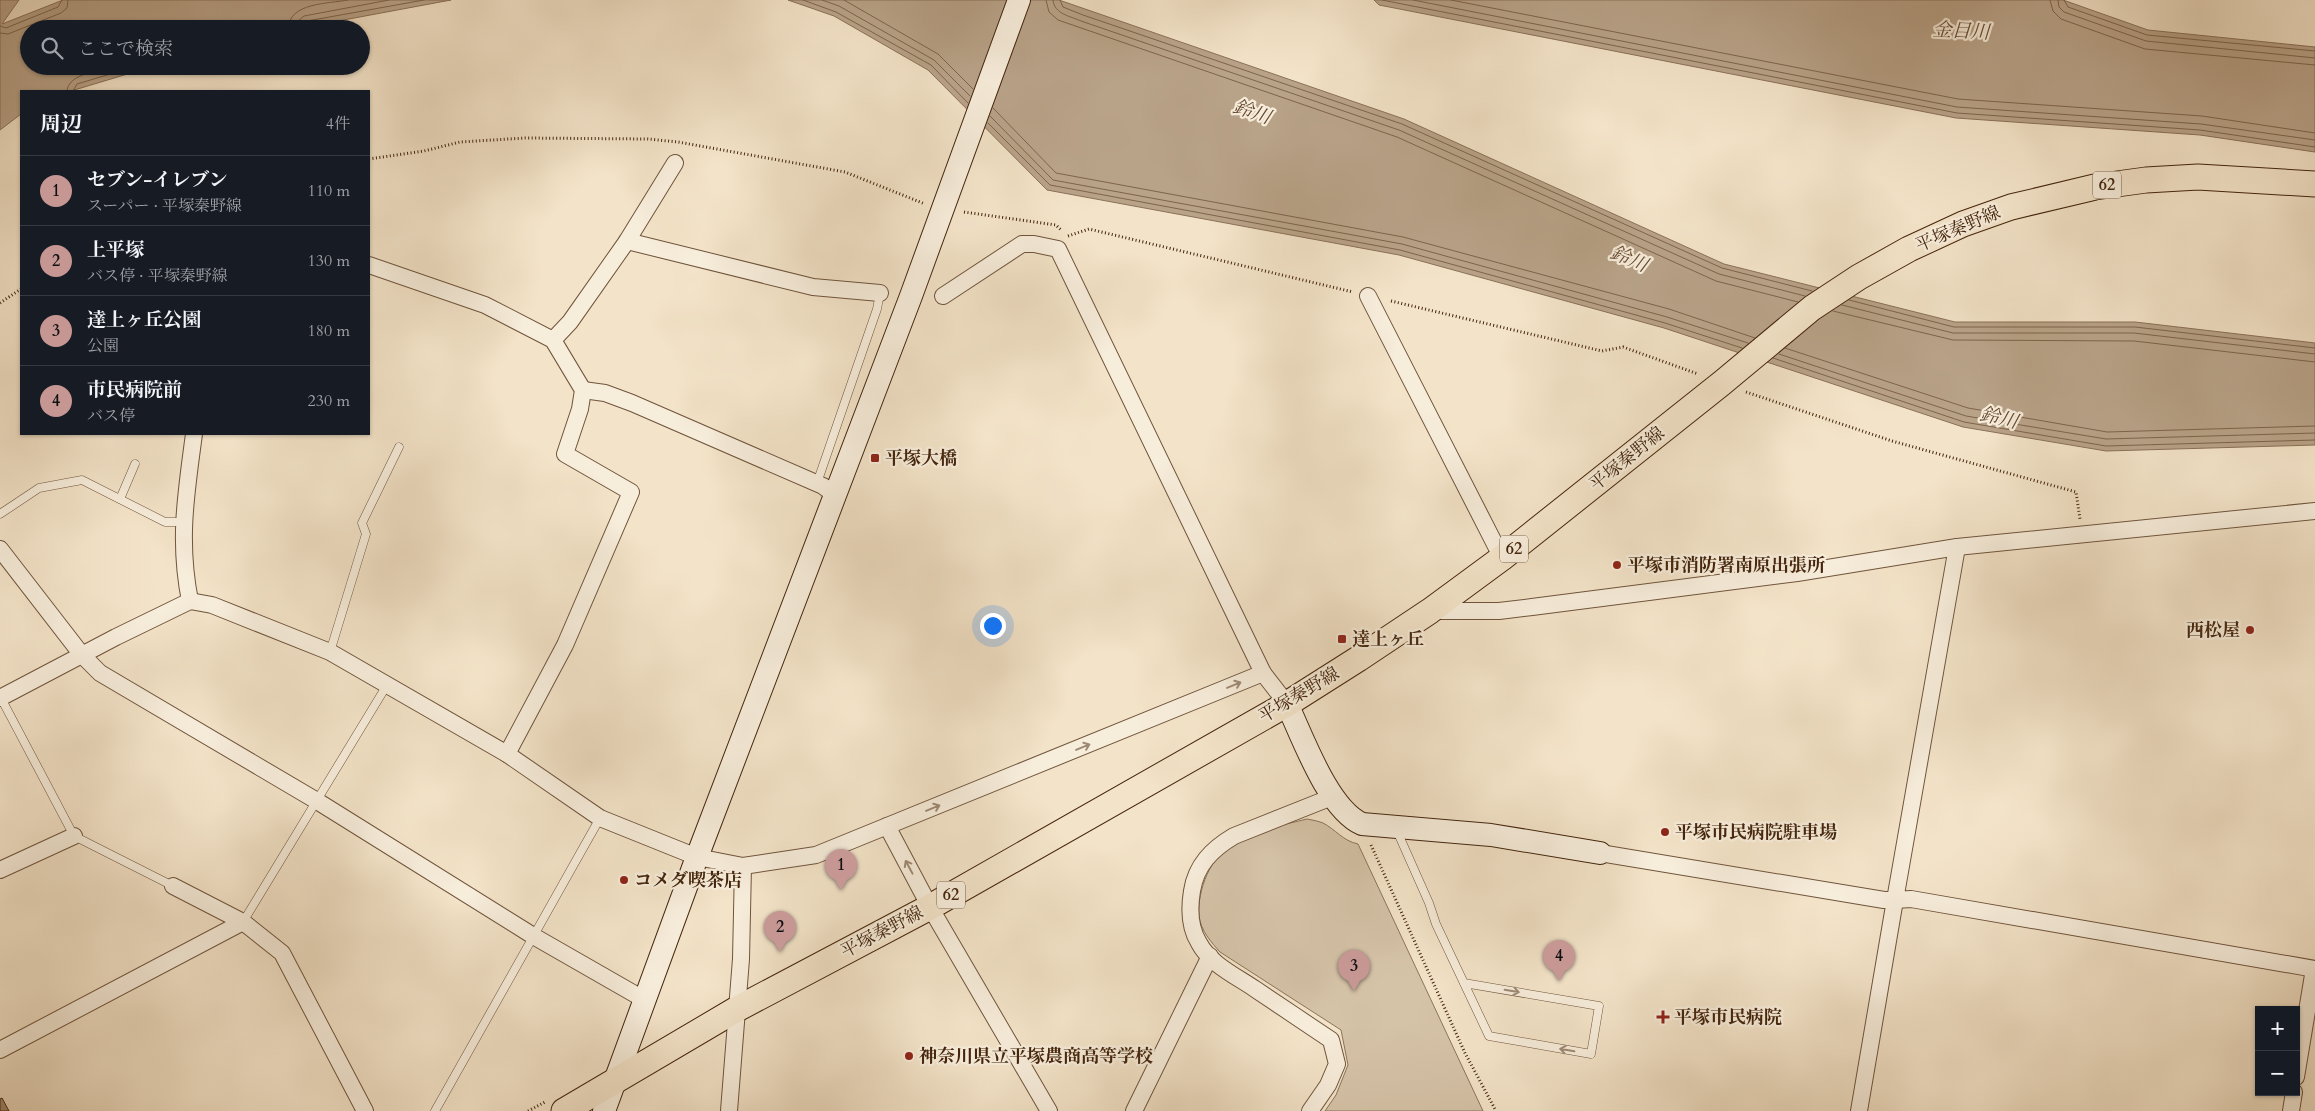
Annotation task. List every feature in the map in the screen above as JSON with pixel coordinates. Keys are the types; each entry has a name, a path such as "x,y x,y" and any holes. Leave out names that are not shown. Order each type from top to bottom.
{"main road":[{"name":"平塚秦野線","path":"558,1104 613,1084 737,1009 930,907 1287,704 1430,611 1502,558 1812,308 1860,277 1909,249 1963,224 2003,210 2095,187 2146,180 2198,177 2315,184"}],"street":[{"path":"604,1111 697,857 950,191 1019,0"},
{"path":"553,340 570,322 627,241 674,163"},
{"path":"627,241 813,287 880,293"},
{"path":"943,296 1022,244 1034,244 1058,249 1263,673 1287,704 1332,797 1352,820 1362,824 1396,828 1491,835 1874,898 1911,899 2315,969 2300,1054"},
{"path":"370,265 486,305 553,340 583,390 580,409 565,454 631,492 565,645 507,754"},
{"path":"1368,296 1502,558"},
{"path":"583,390 605,393 632,403 817,483 835,496"},
{"path":"190,601 184,574 183,522 194,435"},
{"path":"1430,611 1499,611 1797,573 1957,547 2315,511"},
{"path":"1859,1111 1957,547"},
{"path":"0,549 82,655 100,673 317,801 535,937 645,1000"},
{"path":"0,698 190,601 212,604 330,652 507,754 600,818 697,857 743,866 816,855 1263,673"},
{"path":"1310,1111 1328,1085 1337,1064 1331,1040 1210,956 1199,944 1192,928 1189,908 1197,871 1207,856 1220,844 1234,836 1332,797"},
{"path":"888,826 930,907 1049,1111"},
{"path":"0,870 74,836"},
{"path":"729,1111 741,959 743,866"},
{"path":"173,886 243,922 282,953 365,1111"},
{"path":"0,1050 243,922"},
{"path":"1134,1111 1210,956"},
{"path":"2290,1111 2293,1096"}],"lane":[{"path":"817,483 877,309 880,293"},
{"path":"330,652 366,534 362,523 399,447"},
{"path":"120,499 135,464"},
{"path":"0,514 39,488 82,480 165,522 183,522"},
{"path":"243,922 387,685"},
{"path":"0,698 74,836 173,886"},
{"path":"436,1111 600,818"},
{"path":"1396,828 1429,903 1436,924 1489,1036 1591,1054 1600,1006 1464,982"}],"path":[{"path":"370,159 424,151 460,142 525,138 648,139 678,142 845,172 926,205"},
{"path":"1068,236 1088,229 1602,351 1623,347 1725,380 1892,441 2076,492 2082,534"},
{"path":"0,303 20,290"},
{"path":"1362,824 1466,1053 1496,1111"},
{"path":"528,1111 558,1104"}],"shaded area":[{"path":"1307,819 1323,823 1343,838 1358,844 1483,1111 1325,1111 1336,1095 1348,1065 1341,1030 1220,952 1207,936 1199,916 1200,895 1207,875 1218,856 1241,838 1269,828"}],"water":[{"path":"0,0 19,0 2,24 63,0 451,0 343,20 20,20 20,75 124,75 74,90 20,90 20,115 0,130"},
{"name":"鈴川","path":"788,0 1059,0 1404,119 1724,264 1955,322 2135,322 2315,343 2315,445 2106,451 1963,427 1664,328 1399,255 1047,190 928,70 834,16"},
{"name":"金目川","path":"1374,0 2063,0 2148,30 2315,47 2315,152 2200,135 1956,118 1379,5"}],"building":[{"path":"2,1098 9,1111 0,1111 0,1099"}],"place":[{"name":"平塚大橋","path":"875,458"},
{"name":"平塚市消防署南原出張所","path":"1617,565"},
{"name":"西松屋","path":"2250,630"},
{"name":"達上ヶ丘","path":"1342,639"},
{"name":"平塚市民病院駐車場","path":"1665,832"},
{"name":"コメダ喫茶店","path":"624,880"},
{"name":"セブン-イレブン","path":"841,890"},
{"name":"上平塚","path":"780,952"},
{"name":"市民病院前","path":"1559,981"},
{"name":"達上ヶ丘公園","path":"1354,991"},
{"name":"平塚市民病院","path":"1663,1017"},
{"name":"神奈川県立平塚農商高等学校","path":"909,1056"}]}
